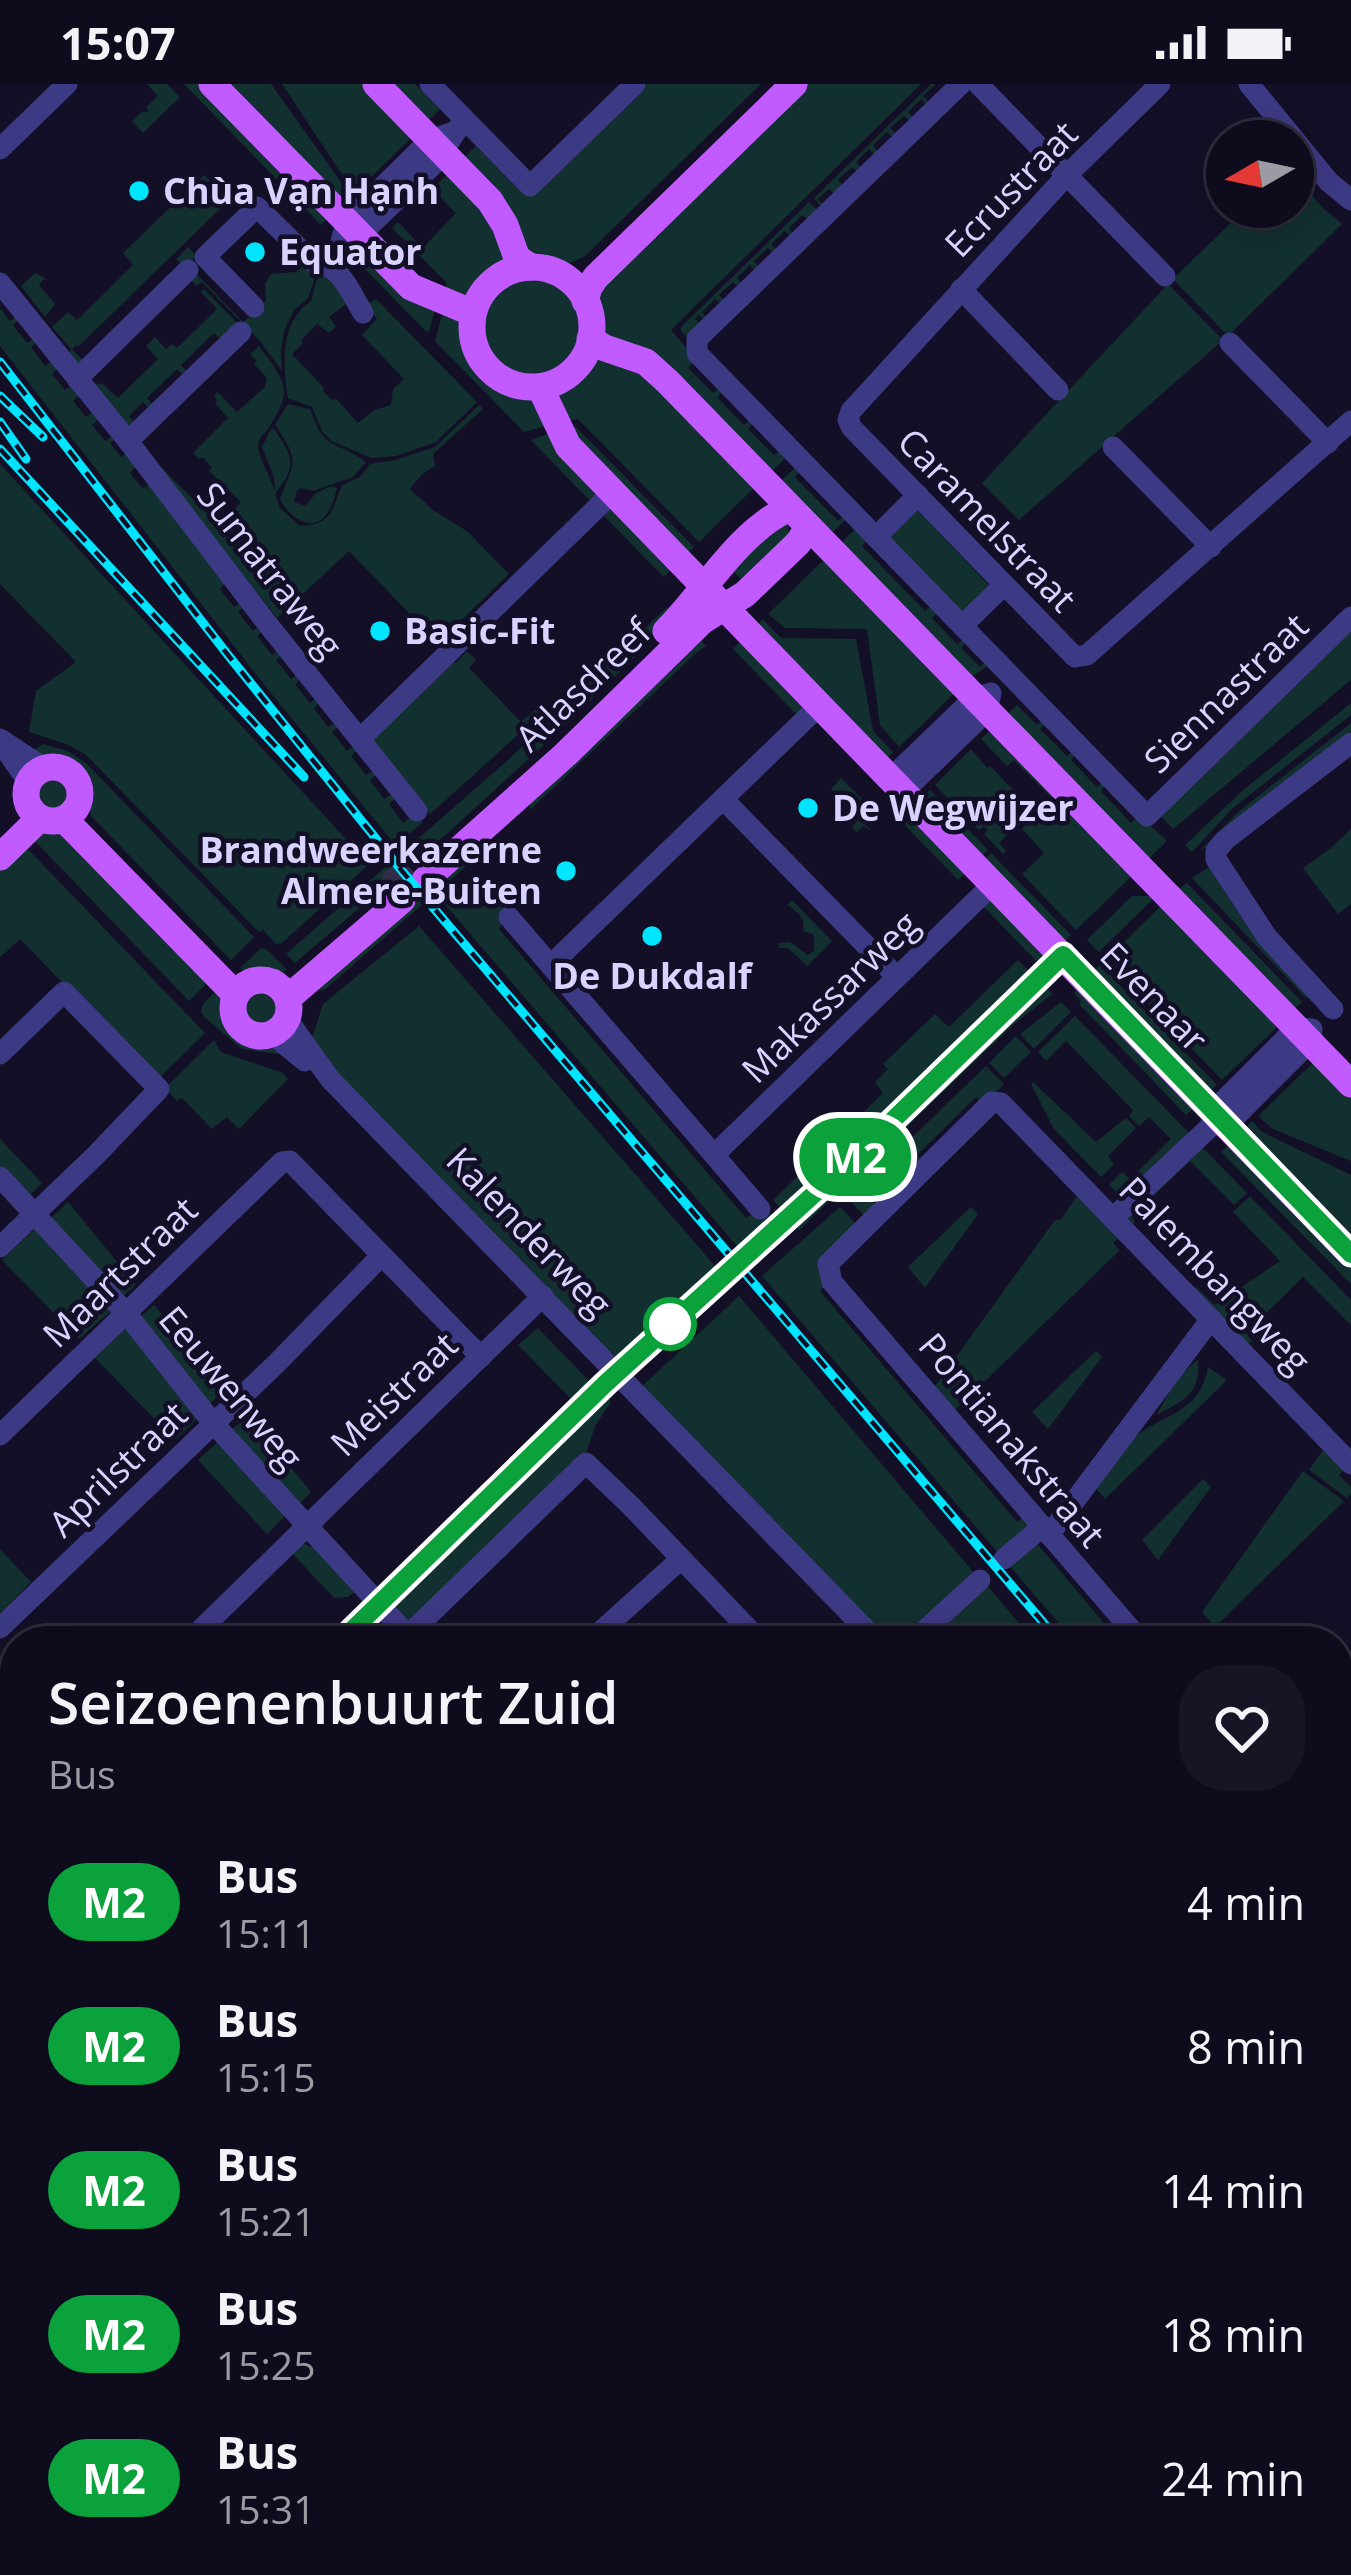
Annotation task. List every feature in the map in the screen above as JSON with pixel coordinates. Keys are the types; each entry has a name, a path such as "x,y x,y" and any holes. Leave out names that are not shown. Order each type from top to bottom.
{"main road":[{"path":"212,84 350,232 411,287 473,314"},
{"path":"376,84 448,137 499,212 517,258 531,267"},
{"path":"563,276 578,270 769,84"},
{"path":"585,301 596,277 794,84"},
{"path":"542,268 563,276 585,301 592,326 586,353 567,376 540,387 502,380 487,368 472,333 473,314 488,286 515,269 542,268"},
{"path":"590,339 646,362 984,701 1351,1084"},
{"name":"Evenaar","path":"540,387 562,439 612,494 1351,1254"},
{"path":"714,598 719,567 773,516 798,518"},
{"name":"Atlasdreef","path":"419,873 489,812 584,712 714,598"},
{"path":"0,832 47,800"},
{"path":"0,857 47,800"},
{"name":"Kalenderweg","path":"47,800 268,1002"},
{"path":"268,1002 396,893"}],"street":[{"path":"0,149 67,84"},
{"path":"430,84 448,137 530,185 635,84"},
{"path":"897,786 1009,674 697,353 697,339 961,84"},
{"path":"978,84 1165,276"},
{"name":"Ecrustraat","path":"852,428 850,411 1067,175 1160,84"},
{"path":"1249,84 1329,182 1351,200"},
{"path":"324,262 448,137"},
{"path":"254,307 205,257 256,207 313,262 324,262 342,276 363,313"},
{"path":"77,379 188,270"},
{"name":"Sumatraweg","path":"0,284 417,811"},
{"name":"Ecrustraat","path":"961,289 1058,390"},
{"path":"128,441 241,332"},
{"path":"1230,343 1328,443"},
{"path":"1114,447 1211,547 1351,421"},
{"name":"Caramelstraat","path":"852,428 1075,657 1087,655 1211,547"},
{"path":"360,739 612,494"},
{"path":"876,537 918,496"},
{"path":"963,625 1004,584"},
{"name":"Siennastraat","path":"1009,674 1147,816 1351,617"},
{"path":"554,969 557,959 819,706"},
{"path":"0,740 47,800"},
{"path":"1114,1217 1342,1002 1267,937 1216,859 1216,851 1351,743"},
{"path":"723,799 897,977"},
{"name":"Makassarweg","path":"714,1155 993,884"},
{"path":"509,917 760,1209"},
{"path":"0,1054 64,992 159,1088 0,1247"},
{"name":"Kalenderweg","path":"268,1002 330,1079 862,1626"},
{"name":"Palembangweg","path":"832,1282 828,1264 992,1102 1001,1103 1351,1463"},
{"name":"Maartstraat","path":"0,1436 277,1166 290,1162 382,1255"},
{"name":"Eeuwenweg","path":"0,1177 125,1313 213,1423 396,1626"},
{"path":"382,1255 481,1357"},
{"name":"Aprilstraat","path":"2,1626 382,1255"},
{"name":"Pontianakstraat","path":"832,1282 1129,1626"},
{"name":"Meistraat","path":"204,1626 543,1296"},
{"path":"1004,1559 1046,1531 1211,1319"},
{"path":"421,1626 586,1463 746,1626"},
{"path":"607,1626 681,1559"},
{"path":"929,1626 980,1580"}],"green space":[{"path":"147,84 167,84 180,97 143,133 132,121 149,111 146,107 158,96"},
{"path":"184,84 208,84 333,213 321,225"},
{"path":"219,84 271,84 351,196 339,208"},
{"path":"282,84 370,84 417,132 357,191"},
{"path":"382,84 415,84 440,109 423,126"},
{"path":"642,84 761,84 585,256 554,266 531,259 459,163 476,146 516,187"},
{"path":"800,84 921,84 671,330 696,359 688,368 713,393 722,386 725,389 717,397 744,425 753,418 756,421 748,429 774,455 783,449 789,455 765,478 606,338 594,298"},
{"path":"931,84 936,84 923,96 931,105 921,99 908,112 915,120 912,123 904,116 890,128 898,137 895,140 887,132 873,145 880,154 877,157 869,149 856,162 863,171 860,174 852,167 838,180 845,188 837,196 829,189 818,199 823,209 814,198"},
{"path":"453,169 491,209 510,266 485,282 471,304 447,297 446,282 392,228 398,222 423,248 456,213 432,189"},
{"path":"204,175 229,200 72,349 85,362 80,367 52,327 68,312 77,320 133,265 123,253"},
{"path":"1314,198 1342,224 1228,336 1173,279 1225,228 1314,228"},
{"path":"809,202 820,212 810,222 802,215 789,228 796,236 793,239 785,231 771,244 779,253 776,256 768,248 754,261 761,269 758,273 750,265 737,278 744,286 741,290 733,282 719,295 727,303 724,306 715,299 702,312 707,323 699,315 695,319 703,327 687,337 681,327"},
{"path":"188,247 196,256 188,265 243,322 266,301 265,284 271,274 296,272 305,263 318,270 308,298 294,310 284,331 282,371 259,340 202,282 196,286 191,280 176,259"},
{"path":"369,250 437,304 429,331 357,261"},
{"path":"323,270 329,272 346,304 329,317 336,326 329,333 317,324 292,354 358,423 374,410 391,405 393,389 404,379 362,335 377,319 365,305 376,299 477,402 436,442 396,456 371,458 331,441 312,407 288,398 288,332 311,301"},
{"path":"35,273 45,278 39,285 55,304 45,317 21,286"},
{"path":"532,273 553,277 570,289 582,306 586,327 582,348 570,365 553,377 532,381 511,377 494,365 482,348 478,327 482,306 494,289 511,277"},
{"path":"1168,284 1223,340 1019,520 982,483"},
{"path":"204,289 238,324 222,340 214,333 181,365 188,373 184,376 177,369 147,398 154,406 150,409 143,402 129,416 135,424 129,430 94,385 102,383 118,398 158,359 146,346 155,337 166,349 172,344 177,348 217,309 201,292"},
{"path":"444,307 460,322 484,372 535,400 551,425 524,432 435,341"},
{"path":"0,308 10,321 19,314 21,318 13,325 27,343 36,337 39,340 31,347 45,366 54,359 59,367 52,374 65,390 73,384 81,394 73,401 86,417 94,411 100,418 92,425 105,441 114,435 110,443 121,457 128,453 138,465 130,473 143,489 151,482 228,581 220,589 234,607 243,601 246,605 238,612 253,631 262,625 265,629 257,636 272,655 281,649 284,653 276,660 291,679 300,673 303,677 295,684 310,703 318,697 321,701 314,708 328,727 337,721 340,725 332,732 347,751 356,745 359,749 351,756 366,775 375,769 378,773 370,780 384,799 394,793 397,797 389,804 403,823 416,813 423,822 396,846 0,346"},
{"path":"259,346 281,378 284,395 258,447 275,492 262,447 274,429 290,461 275,494 280,508 300,526 325,519 342,485 360,477 370,464 435,447 479,405 483,409 433,454 435,466 410,489 467,531 509,574 438,643 349,551 277,618 160,469 219,525 241,502 209,471 212,467 193,453 228,418 215,403 218,392 237,412 265,387 267,378 250,354"},
{"path":"593,350 624,358 759,483 699,542 578,419 561,422 552,390 578,373"},
{"path":"288,404 310,409 326,439 366,462 353,477 313,491 297,490 294,502 305,506 316,493 337,488 330,509 317,522 296,518 280,499 292,454 275,425"},
{"path":"576,427 694,547 682,559 563,430"},
{"path":"553,432 600,489 593,504 531,440"},
{"path":"0,464 369,864 282,943 259,932 85,754 29,732 36,691 76,662 0,584"},
{"path":"796,467 802,469 795,477 838,521 849,516 825,540 774,487"},
{"path":"609,507 676,565 664,577 601,513"},
{"path":"917,510 989,585 963,611 890,540"},
{"path":"788,524 789,537 745,583 729,567 769,527"},
{"path":"858,526 870,538 862,546 925,611 934,604 940,610 932,618 957,644 966,637 969,640 961,648 980,667 988,660 991,663 965,683 835,549"},
{"path":"829,555 959,689 899,747 880,725 867,629 785,628 768,614"},
{"path":"667,607 677,615 450,831 295,963 286,954 508,760"},
{"path":"763,619 781,638 856,639 873,731 893,752 882,764 751,631"},
{"path":"1351,629 1351,680 1173,829 1160,815"},
{"path":"695,634 706,646 530,810 529,798"},
{"path":"745,636 807,702 799,717 733,649"},
{"path":"467,651 476,660 469,668 521,722 540,705 540,716 527,721 529,725 430,814 370,738 450,660 455,663"},
{"path":"1351,703 1351,715 1232,809 1192,852 1185,845 1242,791"},
{"path":"1017,705 1037,725 1045,718 1048,721 1040,729 1067,756 1075,749 1078,752 1071,760 1097,787 1105,780 1108,783 1101,791 1131,823 1140,816 1167,841 1142,865 1001,720"},
{"path":"1351,723 1351,731 1201,850 1238,812"},
{"path":"995,726 1137,871 1076,930 1022,874 1044,853 1022,829 1052,798 1014,760 1007,766 981,739"},
{"path":"43,744 68,751 87,764 254,937 231,960 91,816 80,773 29,753"},
{"path":"971,749 1033,810 999,843 1006,851 1003,854 984,834 988,830 984,826 979,830 935,785"},
{"path":"52,775 65,781 71,794 65,807 52,813 39,807 33,794 39,781"},
{"path":"841,778 876,813 865,824 872,832 864,826 857,832 852,827 859,819 831,789"},
{"path":"930,790 988,850 976,862 917,802"},
{"path":"912,807 971,868 958,880 899,819"},
{"path":"55,827 213,977 189,1001 30,836"},
{"path":"1351,829 1351,904 1338,914 1303,868"},
{"path":"494,842 329,986 322,991 313,982 474,843"},
{"path":"22,843 205,1033 157,1080 20,939 0,957 0,865"},
{"path":"991,853 1071,935 1059,947 979,864"},
{"path":"1214,864 1213,872 1244,922 1311,993 1306,998 1192,878"},
{"path":"478,872 511,911 499,929 746,1218 765,1207 776,1220 741,1251 443,902"},
{"path":"1187,883 1302,1002 1289,1014 1176,891"},
{"path":"1132,896 1156,896 1099,952 1087,940"},
{"path":"989,897 1053,952 1040,965 981,904"},
{"path":"792,900 832,941 807,966 788,948 779,948 778,943 790,942 808,955 814,951 814,935 803,931 800,916 787,905"},
{"path":"1166,901 1283,1021 1222,1080 1106,960"},
{"path":"419,926 717,1268 618,1359 611,1352 607,1355 347,1088 312,1038 323,1004"},
{"path":"261,948 287,970 263,975 240,968"},
{"path":"1018,960 1031,973 784,1213 773,1200 883,1093 875,1082 888,1069 883,1064 935,1014 949,1027"},
{"path":"1100,965 1217,1085 1204,1097 1088,977"},
{"path":"1042,983 1053,994 1013,1025 799,1230 794,1224"},
{"path":"1082,983 1200,1102 1186,1115 1079,1004 1074,993"},
{"path":"222,985 238,1034 283,1050 278,1054 242,1049 204,1017 203,1004"},
{"path":"261,989 274,995 280,1008 274,1021 261,1027 248,1021 242,1008 248,995"},
{"path":"1061,1002 1071,1012 1034,1049 1020,1034"},
{"path":"1075,1016 1188,1132 1123,1199 1109,1185 1122,1172 1130,1179 1171,1139 1149,1117 1139,1126 1129,1116 1133,1110 1066,1041 1046,1061 1038,1052"},
{"path":"1016,1036 1031,1052 1004,1078 989,1063"},
{"path":"214,1040 221,1052 283,1073 288,1079 239,1129 227,1117 212,1129 182,1098 177,1101 165,1088"},
{"path":"1319,1057 1351,1091 1351,1161 1273,1129 1258,1116"},
{"path":"986,1066 1004,1084 984,1104 976,1097 917,1155 923,1163 919,1167 901,1148"},
{"path":"1033,1082 1096,1142 1126,1118 1136,1128 1108,1156 1114,1164 1101,1177 1054,1129"},
{"path":"1252,1121 1262,1132 1351,1175 1351,1247 1240,1133"},
{"path":"827,1122 837,1134 812,1159 801,1147"},
{"path":"0,1139 42,1183 28,1197 0,1167"},
{"path":"1235,1139 1351,1258 1351,1284 1221,1152"},
{"path":"1200,1145 1247,1193 1234,1205 1190,1161 1132,1217 1131,1226 1126,1218"},
{"path":"898,1151 916,1170 912,1174 905,1167 871,1200 877,1208 864,1215 848,1199"},
{"path":"1079,1193 1120,1236 1113,1243 1120,1250 955,1410 935,1386"},
{"path":"1250,1196 1351,1300 1351,1325 1303,1277 1246,1333 1252,1341 1248,1345 1192,1289 1196,1287 1215,1305 1280,1261 1233,1212"},
{"path":"68,1202 136,1285 121,1298 50,1219"},
{"path":"840,1207 858,1226 820,1291 1017,1522 1024,1517 1028,1526 999,1554 762,1276"},
{"path":"971,1207 978,1214 925,1288 908,1267"},
{"path":"37,1227 111,1311 79,1339 2,1260"},
{"path":"739,1296 975,1574 916,1626 871,1626 639,1389"},
{"path":"154,1305 225,1390 207,1406 139,1318"},
{"path":"125,1327 197,1419 175,1440 93,1356"},
{"path":"538,1328 590,1382 572,1400 518,1345"},
{"path":"1096,1351 1102,1357 1048,1429 1032,1412"},
{"path":"1198,1360 1193,1388 1183,1400 1157,1415 1174,1385"},
{"path":"1208,1367 1227,1380 1105,1499 1095,1487 1120,1452 1141,1432 1188,1405 1204,1383"},
{"path":"604,1395 611,1402 595,1426 586,1454 408,1621 392,1604"},
{"path":"249,1416 311,1492 298,1505 232,1429"},
{"path":"218,1442 285,1516 267,1534 198,1460"},
{"path":"1326,1446 1346,1467 1339,1475 1351,1487 1347,1498 1309,1470"},
{"path":"1303,1471 1344,1501 1216,1626 1202,1612"},
{"path":"1203,1479 1211,1487 1158,1560 1142,1540"},
{"path":"1034,1540 1106,1626 1061,1626 1007,1563"},
{"path":"302,1542 310,1547 314,1544 357,1590 348,1597 334,1598 291,1552"},
{"path":"0,1549 31,1582 0,1613"},
{"path":"985,1583 1021,1626 937,1626"}],"tunnel":[{"path":"390,886 413,866"}],"railway":[{"path":"0,362 402,871 1046,1626"},
{"path":"0,396 43,437"},
{"path":"0,422 26,459"},
{"path":"0,449 304,777"}],"bus line":[{"name":"M2","path":"356,1626 605,1384 856,1156 1063,955 1351,1254"}],"place":[{"name":"Chùa Vạn Hạnh","path":"139,191"},
{"name":"Equator","path":"255,252"},
{"name":"Basic-Fit","path":"380,631"},
{"name":"De Wegwijzer","path":"808,808"},
{"name":"Brandweerkazerne Almere-Buiten","path":"566,871"},
{"name":"De Dukdalf","path":"652,936"}]}
